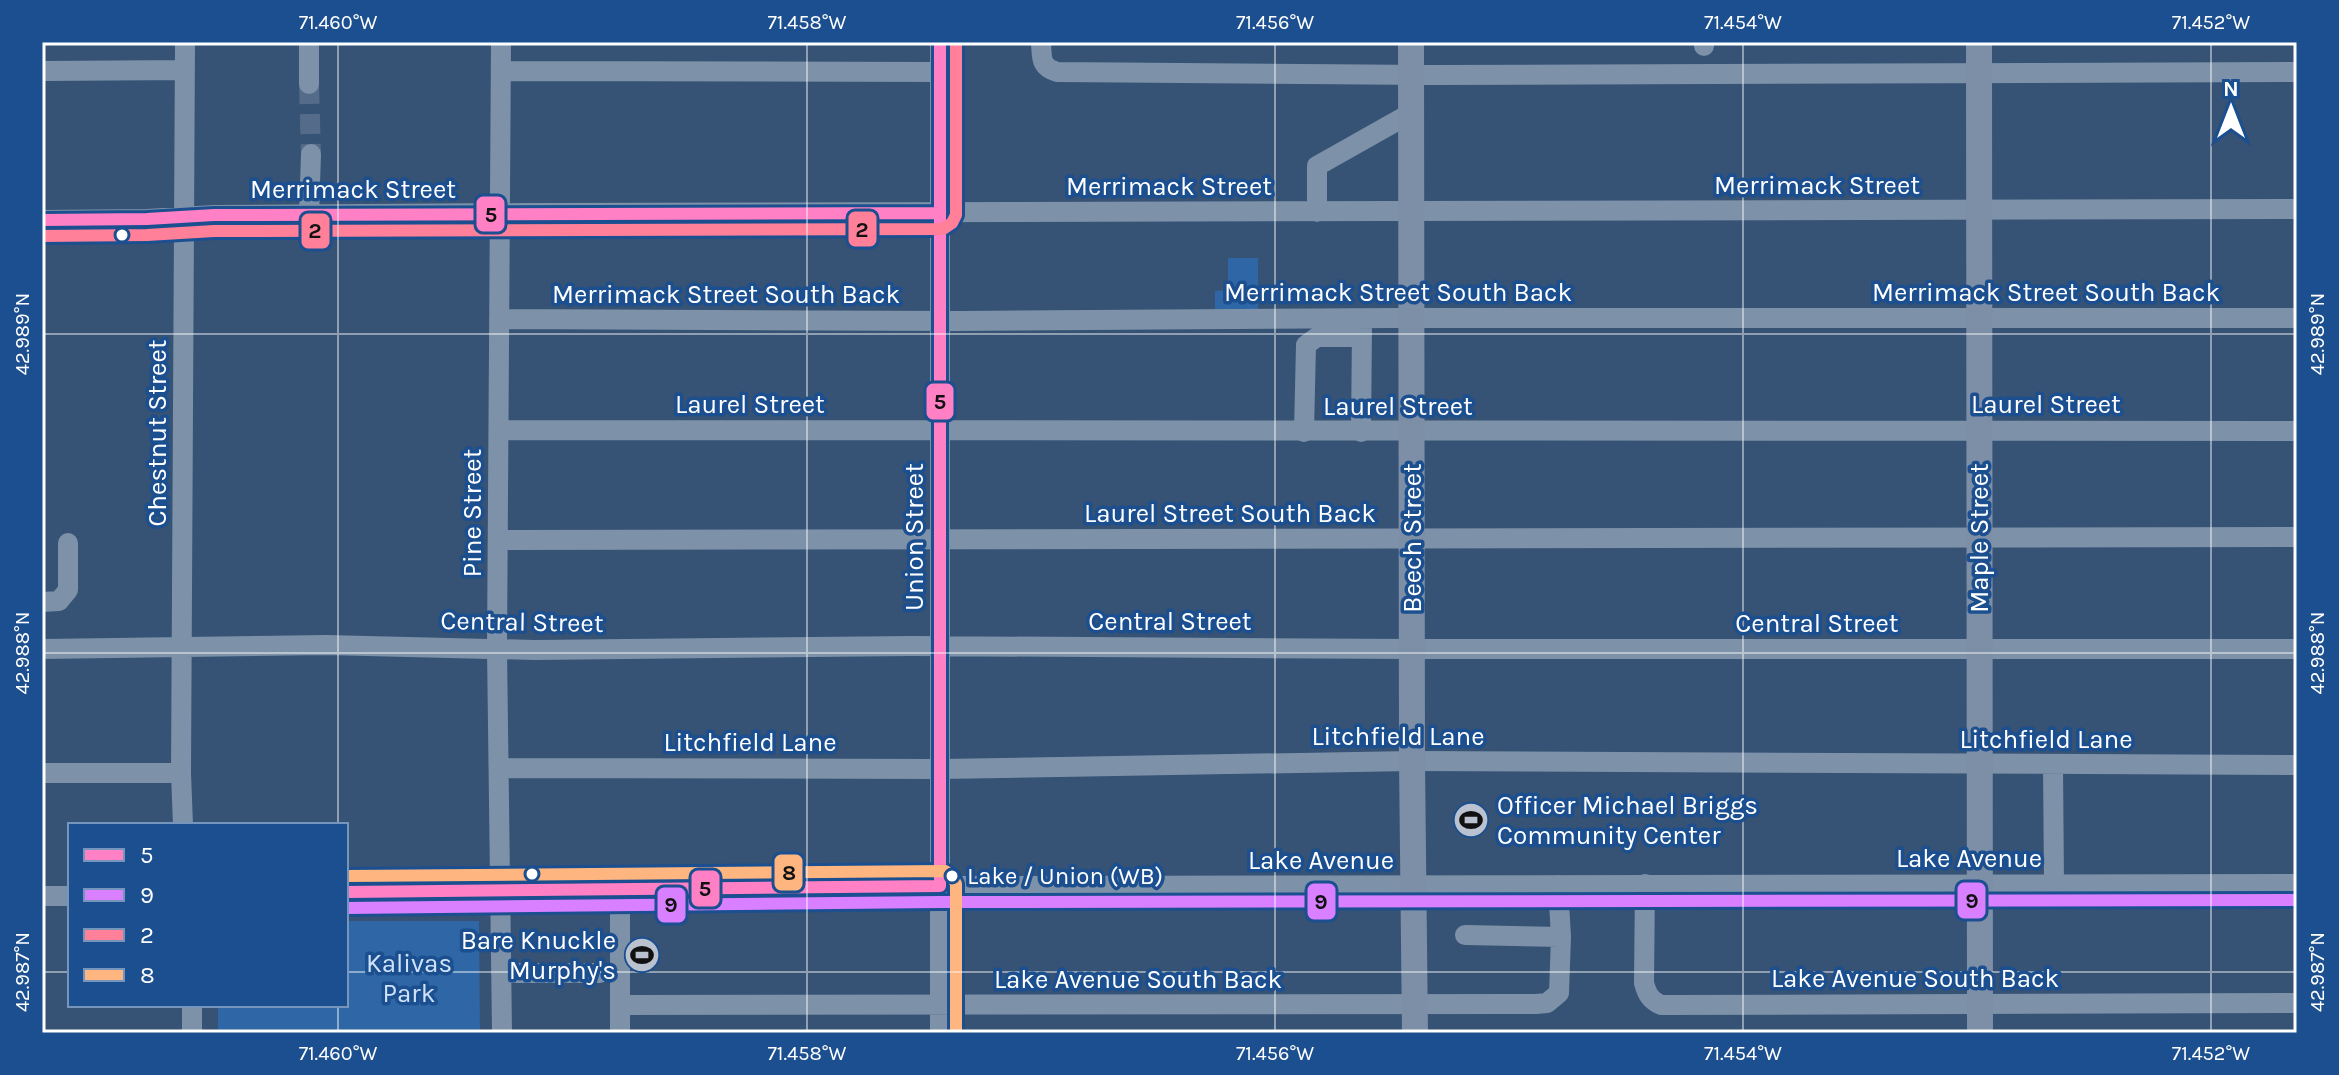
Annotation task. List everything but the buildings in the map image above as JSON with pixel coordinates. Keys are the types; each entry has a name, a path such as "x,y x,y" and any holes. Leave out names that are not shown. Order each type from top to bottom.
{"main road":[{"name":"Beech Street","path":"1411,42 1415,1033"},
{"name":"Maple Street","path":"1979,42 1980,1033"}],"street":[{"name":"Chestnut Street","path":"183,823 185,42"},
{"path":"309,42 309,84"},
{"name":"Pine Street","path":"501,42 497,649 502,1033"},
{"name":"Union Street","path":"940,42 940,1033"},
{"path":"1041,42 1042,62 1047,69 1057,72 1411,75 2297,72"},
{"path":"42,71 185,70"},
{"path":"501,71 939,72"},
{"path":"1317,212 1317,166 1411,113"},
{"path":"309,215 311,154"},
{"name":"Merrimack Street","path":"42,220 500,214 2297,209"},
{"name":"Merrimack Street South Back","path":"499,319 940,321 1362,328 1412,318 2297,318"},
{"path":"1304,432 1306,345 1317,337 1362,328 1361,432"},
{"name":"Laurel Street","path":"499,430 2297,431"},
{"name":"Laurel Street South Back","path":"498,540 2297,537"},
{"path":"42,602 59,601 68,590 68,543"},
{"name":"Central Street","path":"42,649 326,645 497,649 940,646 2297,649"},
{"name":"Litchfield Lane","path":"499,768 940,769 1412,761 2297,765"},
{"path":"2053,765 2054,884"},
{"path":"42,773 181,773"},
{"name":"Lake Avenue South Back","path":"1645,884 1644,983 1653,1002 1661,1005 2297,1003"},
{"name":"Lake Avenue","path":"348,892 940,886 2297,884"},
{"name":"Lake Avenue South Back","path":"620,1005 1547,1003 1559,993 1561,937 1558,885"},
{"path":"620,889 620,1033"},
{"path":"42,896 68,896"},
{"path":"1465,935 1561,937"},
{"path":"501,973 600,973"},
{"path":"192,1007 192,1033"}],"green space":[{"path":"1228,258 1258,258 1258,312 1215,312 1215,291 1228,290"},
{"name":"Kalivas Park","path":"348,921 479,921 480,1033 218,1033 218,1007 348,1007"}],"tunnel":[{"path":"309,84 311,154"}],"transit line":[{"name":"5","path":"348,892 940,886 940,42"},
{"name":"2","path":"42,236 214,231 943,229 952,223 956,215 956,42"},
{"name":"5","path":"42,220 214,215 940,213"},
{"name":"8","path":"348,876 945,871 956,884 956,1033"},
{"name":"9","path":"348,908 940,902 2297,900"}],"place":[{"name":"Officer Michael Briggs Community Center","path":"1471,820"},
{"name":"Lake / Union (WB)","path":"952,876"},
{"name":"Bare Knuckle Murphy's","path":"642,955"}]}
